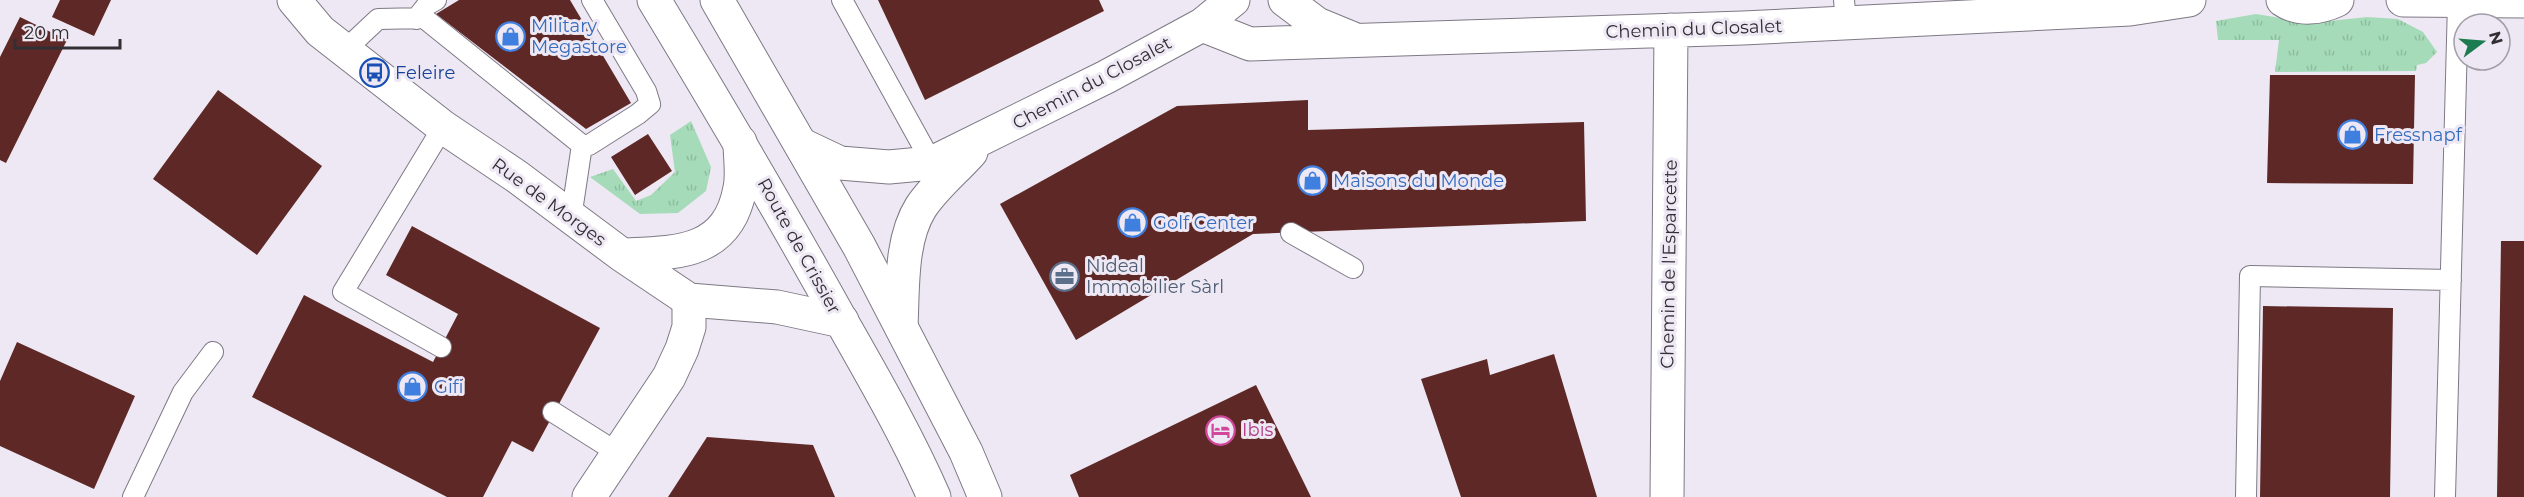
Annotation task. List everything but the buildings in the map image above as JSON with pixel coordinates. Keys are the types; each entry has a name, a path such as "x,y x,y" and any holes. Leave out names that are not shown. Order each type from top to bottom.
{"street":[{"name":"Rue de Morges","path":"294,0 320,31 443,127 516,176 621,255 689,300 777,307 842,321"},
{"name":"Route de Crissier","path":"654,0 740,142 842,321 934,497"},
{"path":"717,0 859,246 966,452 985,497"},
{"name":"Chemin du Closalet","path":"802,146 840,163 889,167 932,163 983,140 1106,77 1202,25 1233,0"},
{"path":"1285,0 1317,24 1355,40"},
{"name":"Chemin du Closalet","path":"1202,25 1250,44 1671,30 1845,11 2130,9 2189,0"},
{"path":"2283,0 2307,8 2326,6 2337,0"},
{"path":"2403,0 2524,1"},
{"name":"Chemin de l'Esparcette","path":"1667,497 1671,30"},
{"name":"Chemin du Closalet","path":"901,326 905,260 911,234 921,208 983,140"},
{"path":"621,255 671,253 694,248 713,236 727,223 741,187 740,142"},
{"path":"589,497 669,377 689,327 689,300"}],"lane":[{"path":"416,19 427,5 436,0"},
{"path":"345,50 378,19 424,18 582,146 589,145 650,104 646,92 592,0"},
{"path":"842,0 932,163"},
{"path":"2445,497 2458,2"},
{"path":"441,347 344,292 443,127"},
{"path":"571,218 582,146"},
{"path":"1292,233 1353,268"},
{"path":"2246,497 2250,276 2451,280"},
{"path":"133,497 183,392 213,352"},
{"path":"553,411 618,453"}],"green space":[{"path":"2256,14 2311,23 2367,17 2398,19 2423,32 2437,52 2426,63 2417,65 2416,71 2275,72 2279,40 2218,40 2216,21"},
{"path":"691,121 711,167 706,191 678,213 640,214 590,177 613,169 636,201 651,195 675,172 670,135"}],"place":[{"name":"Military Megastore","path":"510,36"},
{"name":"Feleire","path":"374,73"},
{"name":"Fressnapf","path":"2353,135"},
{"name":"Maisons du Monde","path":"1312,181"},
{"name":"Golf Center","path":"1132,223"},
{"name":"Nideal Immobilier Sàrl","path":"1065,276"},
{"name":"Gifi","path":"413,387"},
{"name":"Ibis","path":"1221,430"}]}
